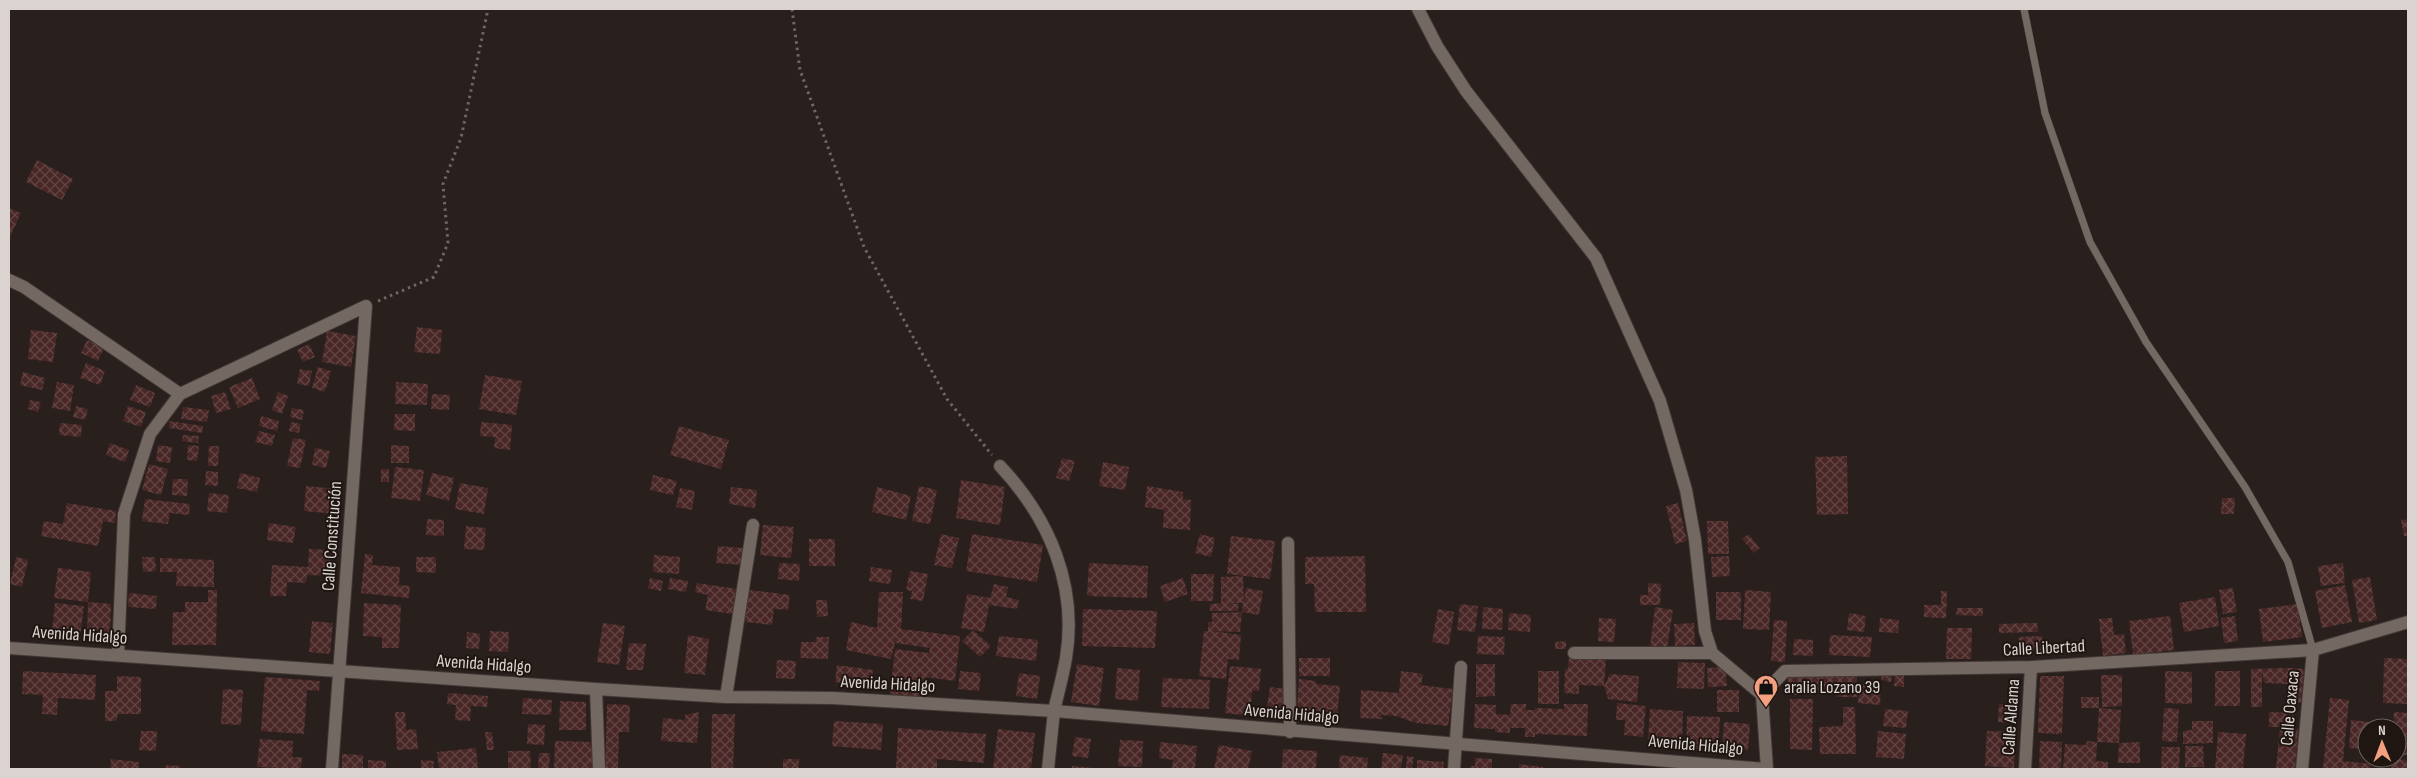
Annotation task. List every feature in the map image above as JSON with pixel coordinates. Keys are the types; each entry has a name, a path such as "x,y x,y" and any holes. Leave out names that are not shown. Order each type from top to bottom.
{"street":[{"path":"1418,9 1437,46 1466,91 1596,258 1660,401 1686,490 1695,540 1705,631 1712,653 1762,695 1766,769"},
{"path":"9,280 24,287 180,394"},
{"path":"118,656 124,514 150,434 180,394 366,306"},
{"name":"Calle Constitución","path":"332,769 366,306"},
{"path":"1000,466 1022,488 1043,524 1055,548 1068,595 1066,657 1054,711 1048,769"},
{"path":"726,697 753,525"},
{"path":"1288,543 1290,732"},
{"name":"Calle Libertad","path":"1762,695 1785,671 2031,667 2313,650 2408,622"},
{"name":"Avenida Hidalgo","path":"9,648 726,697 833,698 1054,711 1455,746 1632,757 1766,769"},
{"name":"Calle Oaxaca","path":"2302,769 2313,650"},
{"path":"1574,653 1712,653"},
{"path":"1454,769 1462,666"},
{"name":"Calle Aldama","path":"2025,769 2031,667"},
{"path":"596,689 598,769"}],"lane":[{"path":"2024,9 2045,113 2090,242 2146,342 2244,487 2288,562 2313,650"}],"path":[{"path":"366,306 434,277 445,251 448,243 443,184 461,138 488,9"},
{"path":"792,9 800,70 864,247 947,399 1000,466"}],"building":[{"path":"37,160 73,179 62,200 26,182"},
{"path":"9,208 21,213 9,239"},
{"path":"417,327 442,330 440,354 414,352"},
{"path":"31,330 57,333 53,362 28,359"},
{"path":"327,331 356,336 351,367 322,362"},
{"path":"87,340 104,348 98,361 81,353"},
{"path":"309,344 315,357 303,362 297,350"},
{"path":"86,363 105,371 100,385 80,378"},
{"path":"318,367 331,371 325,392 312,388"},
{"path":"300,369 312,371 309,386 297,384"},
{"path":"23,372 45,378 42,390 20,385"},
{"path":"485,375 522,381 516,415 479,409"},
{"path":"252,378 260,399 238,408 229,387"},
{"path":"57,382 74,385 70,411 52,408"},
{"path":"396,382 428,384 427,405 395,404"},
{"path":"136,385 155,393 150,407 130,400"},
{"path":"225,392 231,409 216,413 211,396"},
{"path":"278,392 288,396 282,414 272,410"},
{"path":"432,394 450,395 449,410 431,409"},
{"path":"30,400 41,402 38,412 28,409"},
{"path":"76,406 88,409 85,420 73,417"},
{"path":"128,406 146,412 141,427 123,421"},
{"path":"183,407 209,410 207,422 181,419"},
{"path":"292,408 304,410 302,420 290,417"},
{"path":"395,414 415,414 415,431 394,430"},
{"path":"261,416 279,421 277,431 259,426"},
{"path":"169,421 203,426 202,433 169,428"},
{"path":"291,422 301,424 299,433 289,431"},
{"path":"481,422 512,425 510,450 494,448 495,437 480,436"},
{"path":"60,423 82,425 81,437 59,435"},
{"path":"679,426 729,440 721,469 670,455"},
{"path":"259,431 275,435 272,446 255,442"},
{"path":"183,435 199,436 198,443 182,441"},
{"path":"293,438 306,440 300,468 287,466"},
{"path":"110,443 129,450 125,462 106,455"},
{"path":"158,445 172,447 170,463 156,461"},
{"path":"188,445 199,446 197,461 187,460"},
{"path":"391,445 409,446 409,463 391,463"},
{"path":"209,446 219,446 218,466 208,466"},
{"path":"315,448 330,451 326,468 312,465"},
{"path":"1847,456 1848,514 1817,515 1815,457"},
{"path":"1062,458 1075,461 1069,481 1056,478"},
{"path":"1103,462 1129,467 1125,490 1099,486"},
{"path":"149,464 168,469 161,495 142,490"},
{"path":"395,467 424,470 420,501 391,498"},
{"path":"381,469 389,469 389,482 381,482"},
{"path":"206,471 218,472 218,486 205,485"},
{"path":"240,473 260,478 257,492 237,488"},
{"path":"432,473 454,478 449,501 426,495"},
{"path":"653,475 677,481 673,495 650,490"},
{"path":"173,479 188,479 187,496 172,495"},
{"path":"961,480 1005,487 1000,525 956,518"},
{"path":"460,483 488,488 484,514 455,509"},
{"path":"306,486 339,489 336,514 304,511"},
{"path":"919,486 937,490 930,524 912,521"},
{"path":"1147,486 1183,492 1183,499 1191,500 1190,530 1163,528 1164,510 1145,507"},
{"path":"731,487 757,490 755,508 729,504"},
{"path":"877,487 911,496 906,520 872,512"},
{"path":"680,488 695,491 692,510 676,507"},
{"path":"209,493 229,495 227,513 207,511"},
{"path":"2222,498 2235,498 2234,514 2221,514"},
{"path":"145,499 190,504 189,515 170,513 168,524 142,521"},
{"path":"67,503 116,511 115,523 103,521 98,546 41,536 44,521 63,524"},
{"path":"1678,503 1687,541 1675,544 1666,506"},
{"path":"427,519 444,520 444,536 426,535"},
{"path":"2408,519 2408,536 2404,536 2401,520"},
{"path":"1707,521 1728,521 1729,554 1708,554"},
{"path":"269,523 296,527 293,543 267,540"},
{"path":"763,525 794,527 791,558 760,555"},
{"path":"466,526 486,528 484,550 464,549"},
{"path":"941,534 959,538 952,568 934,565"},
{"path":"972,534 1043,545 1037,582 966,571"},
{"path":"1200,534 1215,538 1211,557 1195,553"},
{"path":"1748,534 1760,548 1754,553 1742,539"},
{"path":"1231,536 1275,541 1270,579 1227,574"},
{"path":"809,539 835,539 835,566 809,566"},
{"path":"718,546 743,548 742,565 716,563"},
{"path":"309,549 331,550 329,576 307,575 306,583 287,582 286,596 270,596 272,565 308,567"},
{"path":"365,554 373,555 372,565 400,567 399,585 410,586 409,598 361,593"},
{"path":"654,555 680,557 679,574 653,572"},
{"path":"1365,556 1366,612 1315,612 1314,584 1305,584 1305,557"},
{"path":"1729,556 1730,576 1712,577 1711,557"},
{"path":"16,557 28,560 22,587 10,584"},
{"path":"142,557 155,557 156,571 143,572"},
{"path":"416,557 436,557 436,573 416,572"},
{"path":"160,558 214,560 214,587 176,586 177,572 160,572"},
{"path":"779,563 800,564 799,581 778,579"},
{"path":"1089,563 1148,566 1147,598 1087,596"},
{"path":"2343,563 2345,583 2321,586 2318,566"},
{"path":"871,567 892,570 890,584 869,581"},
{"path":"58,568 91,572 88,602 54,598"},
{"path":"910,571 928,574 923,601 910,599 912,591 906,590"},
{"path":"1191,574 1214,574 1213,601 1191,601"},
{"path":"1243,576 1244,600 1246,588 1263,591 1259,615 1242,612 1243,603 1230,603 1239,604 1238,611 1210,611 1210,604 1221,603 1221,577"},
{"path":"2370,577 2377,620 2359,623 2352,580"},
{"path":"650,578 663,581 661,591 648,588"},
{"path":"670,578 688,581 686,592 668,589"},
{"path":"1183,578 1188,594 1165,602 1160,586"},
{"path":"697,583 737,589 733,614 705,610 708,595 695,592"},
{"path":"1648,583 1661,584 1660,605 1640,605 1640,595 1648,595"},
{"path":"994,584 1008,587 1006,597 1019,600 1017,609 989,605 984,632 961,628 967,594 990,598"},
{"path":"2345,585 2352,622 2322,628 2315,591"},
{"path":"2233,588 2237,612 2223,614 2219,590"},
{"path":"208,590 217,590 216,645 172,645 173,612 185,612 185,602 208,602"},
{"path":"749,590 790,595 788,610 774,609 772,625 745,622"},
{"path":"1745,590 1771,592 1769,630 1743,629"},
{"path":"1941,591 1947,591 1946,618 1924,617 1924,605 1941,605"},
{"path":"879,592 903,592 901,629 960,636 955,681 926,677 923,698 890,694 895,649 929,653 930,648 895,643 891,659 846,650 851,622 877,628"},
{"path":"1716,592 1741,592 1741,620 1716,620"},
{"path":"129,593 157,596 156,609 128,607"},
{"path":"2215,597 2219,626 2184,632 2179,603"},
{"path":"816,600 827,600 828,616 817,617"},
{"path":"88,602 111,604 110,637 87,637"},
{"path":"55,603 84,606 80,636 52,632"},
{"path":"364,603 401,605 399,648 382,648 382,637 363,636"},
{"path":"1460,604 1478,606 1475,632 1457,630"},
{"path":"2298,604 2302,637 2263,642 2259,609"},
{"path":"1483,607 1503,609 1502,630 1482,629"},
{"path":"1655,607 1673,610 1667,648 1650,646"},
{"path":"1957,608 1983,608 1983,616 1956,615"},
{"path":"1083,609 1157,611 1155,648 1082,646"},
{"path":"1438,609 1454,612 1449,645 1432,642"},
{"path":"1242,612 1240,632 1212,631 1241,635 1239,660 1228,659 1226,679 1199,676 1204,631 1208,631 1208,622 1212,622 1212,613"},
{"path":"1509,613 1531,615 1530,632 1508,630"},
{"path":"1849,613 1866,616 1864,632 1847,630"},
{"path":"2170,616 2174,650 2133,655 2129,621"},
{"path":"2235,616 2238,641 2224,643 2221,618"},
{"path":"1599,618 1616,619 1614,642 1598,641"},
{"path":"1880,618 1899,620 1898,633 1879,632"},
{"path":"2112,618 2114,635 2124,634 2126,653 2103,656 2099,619"},
{"path":"1774,620 1787,621 1785,662 1771,661"},
{"path":"312,621 333,623 330,654 309,652"},
{"path":"603,623 625,626 619,665 597,662"},
{"path":"1694,623 1695,645 1675,646 1674,624"},
{"path":"2037,623 2038,632 1999,633 1999,624"},
{"path":"1947,628 1972,628 1971,659 1946,659"},
{"path":"973,630 991,646 980,657 962,641"},
{"path":"490,631 509,632 508,652 489,651"},
{"path":"467,632 480,634 479,649 466,648"},
{"path":"688,635 709,639 705,675 684,673"},
{"path":"1830,635 1872,637 1870,657 1829,655"},
{"path":"999,636 1038,640 1036,661 996,656"},
{"path":"1478,636 1505,637 1504,655 1477,654"},
{"path":"2042,636 2042,651 2019,652 2019,637"},
{"path":"816,637 829,637 828,659 800,658 801,642 815,642"},
{"path":"1794,639 1813,640 1813,656 1793,655"},
{"path":"1566,641 1566,649 1555,649 1555,642"},
{"path":"629,643 646,644 643,670 626,670"},
{"path":"1299,658 1330,658 1330,676 1299,676"},
{"path":"1569,658 1606,660 1604,686 1579,685 1579,694 1564,693 1565,669 1568,669"},
{"path":"2384,658 2408,659 2408,704 2383,703"},
{"path":"777,660 796,661 795,679 776,678"},
{"path":"1678,662 1705,663 1704,689 1677,688"},
{"path":"1077,664 1104,668 1099,706 1071,702"},
{"path":"1476,664 1495,664 1495,696 1476,697"},
{"path":"837,665 873,670 871,687 835,682"},
{"path":"1230,666 1261,669 1259,691 1252,691 1250,716 1225,713"},
{"path":"1725,667 1727,686 1708,687 1707,668"},
{"path":"1117,668 1140,670 1138,701 1115,699"},
{"path":"2290,668 2304,669 2301,703 2288,702 2289,684 2264,683 2262,669 2262,707 2251,707 2251,669"},
{"path":"23,671 96,675 95,700 58,698 57,715 42,714 43,695 22,694"},
{"path":"960,671 981,673 979,691 958,689"},
{"path":"1401,671 1423,674 1421,685 1453,689 1448,726 1416,723 1396,716 1381,715 1382,719 1360,718 1361,690 1399,693"},
{"path":"1538,671 1559,671 1559,704 1538,704"},
{"path":"1788,671 1857,672 1857,697 1837,697 1837,692 1813,691 1813,695 1788,695"},
{"path":"2165,671 2192,672 2192,704 2165,703"},
{"path":"2215,671 2240,671 2240,706 2215,706"},
{"path":"1883,672 1892,673 1891,682 1881,680"},
{"path":"1019,673 1040,676 1037,699 1016,696"},
{"path":"1610,674 1639,676 1637,702 1608,699 1604,686"},
{"path":"1895,674 1904,674 1904,687 1894,686"},
{"path":"2101,675 2122,675 2122,706 2102,707"},
{"path":"117,676 141,677 141,714 118,714 116,721 105,721 105,691 117,691"},
{"path":"2040,676 2064,676 2062,734 2038,733"},
{"path":"265,677 320,681 319,691 307,690 304,734 261,731"},
{"path":"1163,678 1210,680 1209,709 1161,707"},
{"path":"1299,679 1316,681 1316,684 1340,686 1337,717 1314,715 1314,711 1297,709"},
{"path":"1860,684 1881,686 1880,705 1858,703"},
{"path":"1270,687 1286,689 1282,716 1266,714"},
{"path":"223,689 243,690 241,725 221,724"},
{"path":"1717,690 1739,690 1739,712 1717,712"},
{"path":"448,693 488,696 487,707 471,706 470,721 455,720 456,705 447,704"},
{"path":"2081,697 2099,697 2099,708 2081,708"},
{"path":"523,698 552,700 551,715 522,714"},
{"path":"2330,698 2349,700 2343,761 2357,762 2357,768 2370,769 2323,769"},
{"path":"1790,699 1813,699 1812,750 1790,749"},
{"path":"560,701 586,702 586,730 559,730"},
{"path":"1617,703 1646,706 1643,737 1624,735 1625,720 1616,720"},
{"path":"607,704 630,705 629,732 619,732 618,769 605,769"},
{"path":"1475,704 1496,705 1496,714 1510,715 1511,704 1526,704 1526,710 1535,710 1535,708 1564,709 1564,704 1588,704 1587,736 1535,734 1535,737 1525,737 1525,728 1510,728 1510,733 1495,732 1495,729 1474,728"},
{"path":"1999,704 2015,704 2014,723 1998,722"},
{"path":"1843,707 1855,707 1856,754 1820,754 1819,727 1843,726"},
{"path":"2099,708 2121,710 2119,743 2097,742"},
{"path":"2164,708 2179,709 2177,742 2162,741"},
{"path":"1650,709 1683,711 1682,744 1648,742"},
{"path":"1885,709 1908,711 1906,728 1883,726"},
{"path":"395,712 405,712 406,730 416,729 418,749 397,750"},
{"path":"699,712 697,743 661,741 663,718 685,720 685,715"},
{"path":"2269,712 2294,713 2293,728 2298,729 2295,769 2276,769 2280,727 2269,727"},
{"path":"2394,712 2408,713 2408,755 2407,718 2394,718"},
{"path":"712,714 735,714 733,769 711,769"},
{"path":"1687,716 1720,717 1718,751 1686,749"},
{"path":"2351,720 2357,721 2357,749 2349,748"},
{"path":"834,721 883,724 881,750 832,746"},
{"path":"2192,721 2213,721 2213,743 2183,744 2183,731 2192,730"},
{"path":"1724,722 1750,724 1748,750 1722,748"},
{"path":"528,724 545,725 544,745 527,744"},
{"path":"898,728 986,734 984,763 937,759 937,769 896,769"},
{"path":"998,729 1035,733 1031,769 993,769"},
{"path":"141,731 157,731 156,751 139,750"},
{"path":"1878,731 1906,734 1904,759 1876,757"},
{"path":"1987,731 2016,732 2014,768 1985,766"},
{"path":"485,732 492,732 494,750 487,750"},
{"path":"2218,732 2246,734 2243,769 2215,769"},
{"path":"1075,737 1091,739 1088,758 1072,756"},
{"path":"260,739 293,741 292,757 302,757 301,769 257,767"},
{"path":"1120,740 1143,741 1142,767 1118,766"},
{"path":"555,741 595,742 595,769 554,769"},
{"path":"2040,741 2062,742 2061,769 2039,769"},
{"path":"2087,741 2097,742 2096,761 2108,762 2108,769 2063,769 2065,744 2086,745"},
{"path":"1160,742 1197,746 1195,769 1172,769 1173,760 1159,758"},
{"path":"2140,742 2140,763 2118,763 2119,743"},
{"path":"1219,745 1252,751 1248,769 1214,769"},
{"path":"2185,746 2203,746 2204,767 2185,767"},
{"path":"2162,747 2180,747 2179,769 2161,769"},
{"path":"476,748 478,769 439,769 437,752"},
{"path":"1283,749 1317,751 1316,769 1282,769"},
{"path":"508,751 530,751 531,769 508,769"},
{"path":"539,753 550,753 549,769 538,769"},
{"path":"1383,753 1403,755 1401,769 1381,769"},
{"path":"342,754 363,755 363,769 342,769"},
{"path":"1340,755 1368,758 1367,769 1339,769"},
{"path":"1407,756 1414,757 1412,769 1406,769"},
{"path":"1475,758 1492,759 1492,769 1470,769 1470,766 1475,766"},
{"path":"111,759 139,762 139,769 110,769"},
{"path":"783,759 799,759 799,769 783,769"},
{"path":"368,760 386,761 386,769 368,769"},
{"path":"421,760 434,761 433,769 421,769"},
{"path":"1417,760 1444,762 1443,769 1417,769"},
{"path":"2408,760 2408,769 2391,769 2407,768"},
{"path":"1519,764 1543,767 1543,769 1519,769"},
{"path":"166,765 180,766 180,769 165,769"},
{"path":"1072,766 1094,768 1094,769 1072,769"}],"place":[{"name":"aralia Lozano 39","path":"1766,708"}]}
